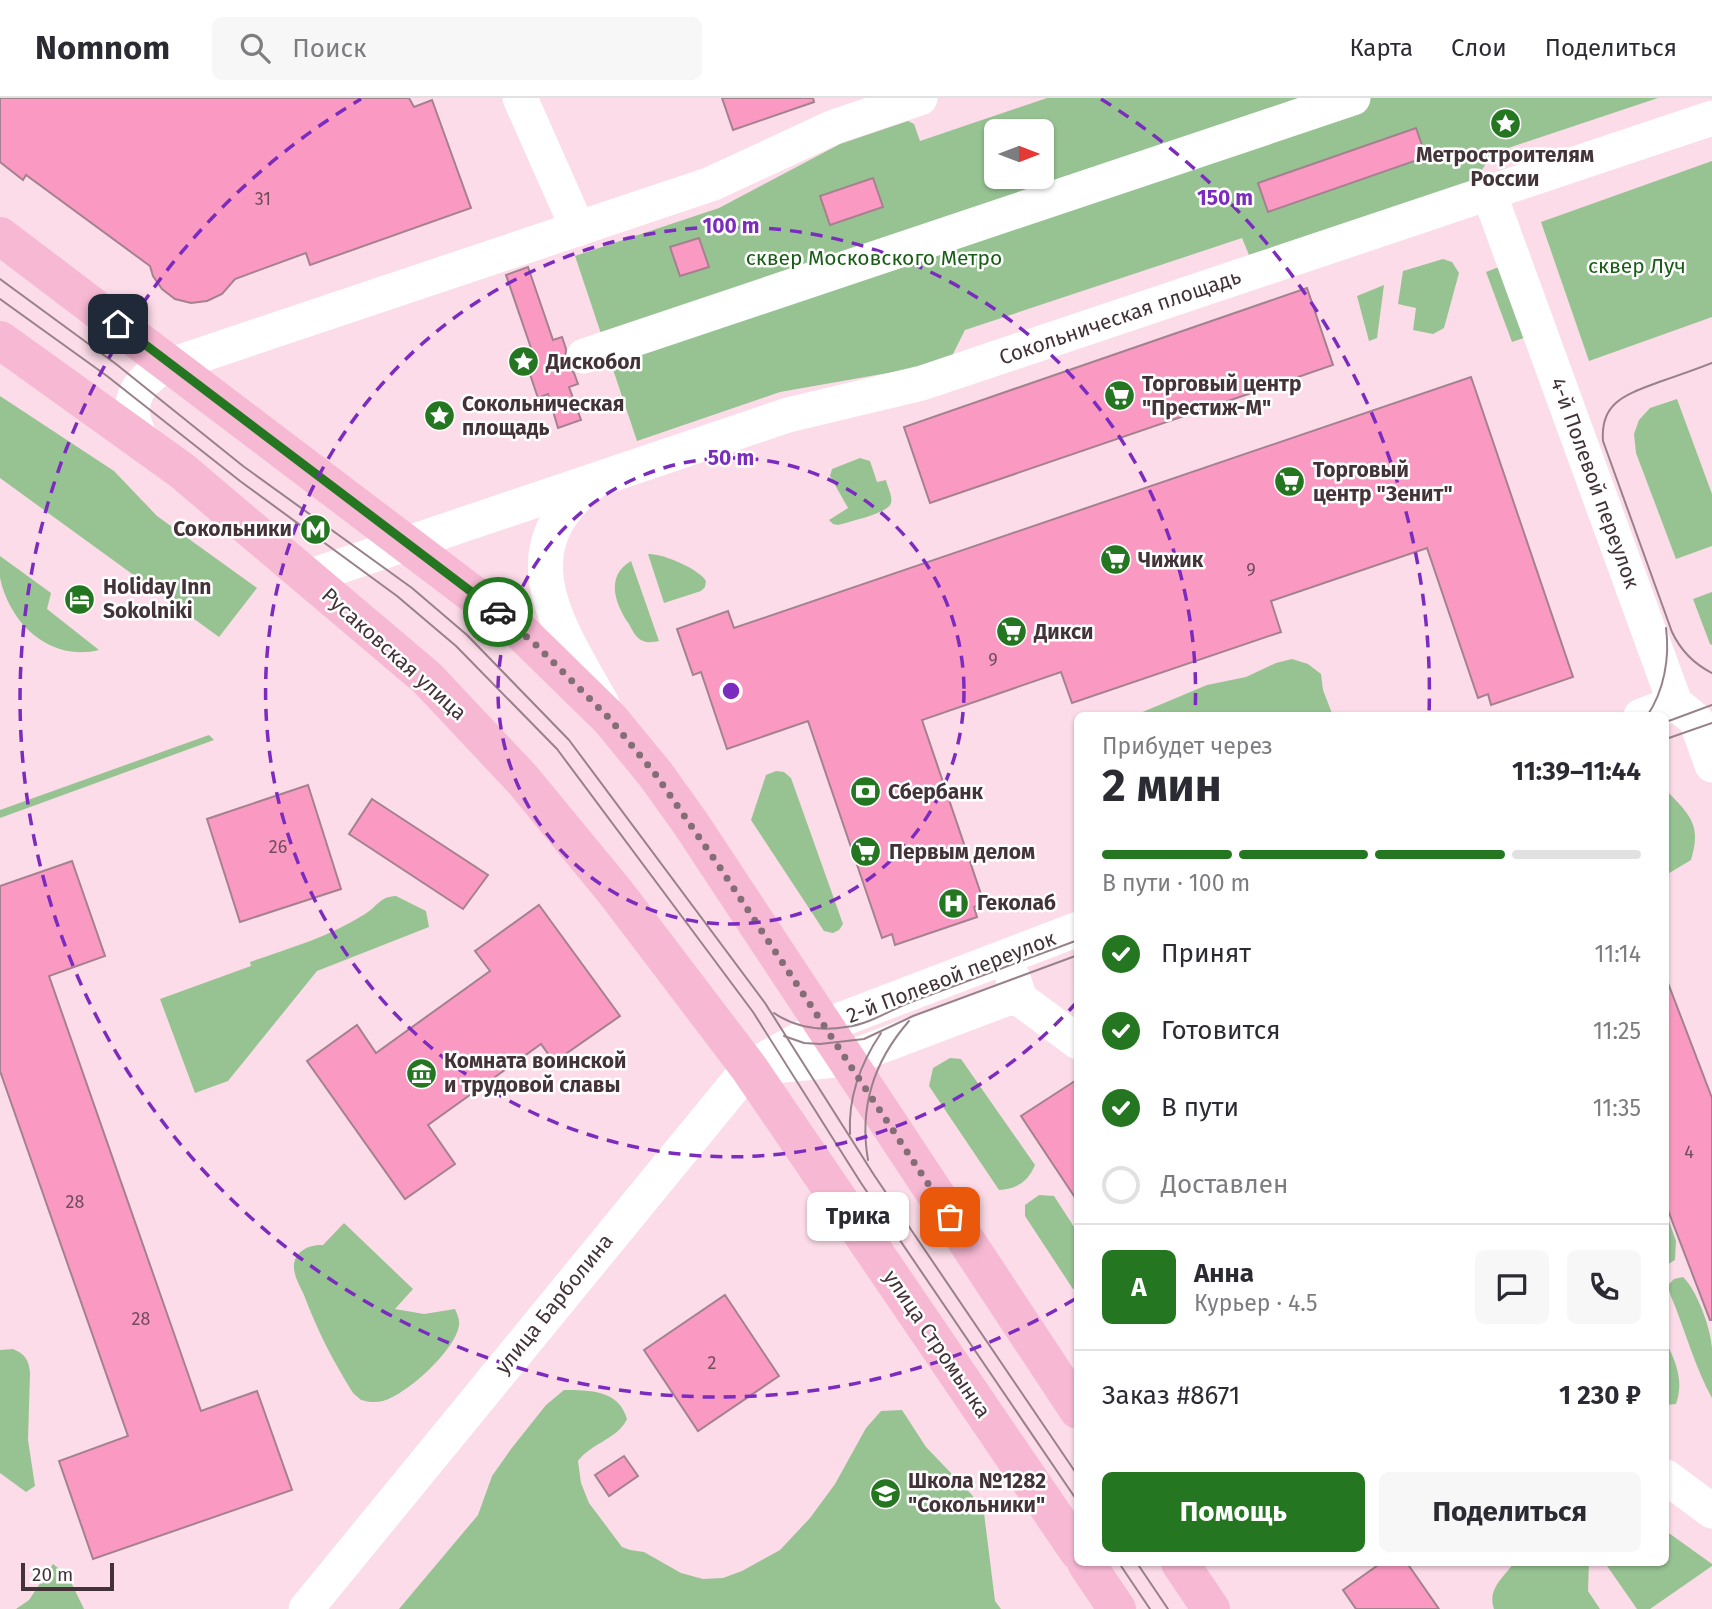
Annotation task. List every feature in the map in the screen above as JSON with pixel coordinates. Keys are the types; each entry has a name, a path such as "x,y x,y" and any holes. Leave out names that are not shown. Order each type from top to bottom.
{"main road":[{"path":"0,236 516,626 610,719 656,775 691,824 1074,1404"},
{"name":"Русаковская улица","path":"0,340 181,470 427,678 523,780 615,893 749,1068"},
{"name":"улица Стромынка","path":"749,1068 1074,1545"},
{"path":"1088,1566 1117,1609"},
{"path":"1182,1566 1211,1609"}],"street":[{"path":"520,98 578,229"},
{"path":"144,443 133,420 134,397 146,378 171,364 711,184 834,127 920,98"},
{"path":"584,356 1353,98"},
{"name":"Сокольническая площадь","path":"308,577 788,415 922,383 1712,118"},
{"name":"4-й Полевой переулок","path":"1489,193 1694,712 1712,765"},
{"path":"597,480 576,496 560,517 546,554 545,580 559,626 610,719"},
{"path":"1669,714 1694,712"},
{"name":"2-й Полевой переулок","path":"824,1026 1074,931"},
{"path":"1005,957 1020,999 1074,1039"},
{"name":"2-й Полевой переулок","path":"749,1068 847,1059 1008,998 1020,999"},
{"name":"улица Барболина","path":"306,1609 749,1068 824,1026"},
{"path":"1669,1479 1712,1511"}],"green space":[{"name":"сквер Московского Метро","path":"1047,98 1658,98 1493,153 1472,185 1249,255 1242,238 965,330 952,356 916,368 780,392 637,441 575,256 719,208 840,144 908,121 914,124 920,141 984,119 984,189 1054,189 1054,119 985,119"},
{"name":"сквер Луч","path":"1712,161 1712,317 1589,361 1541,222"},
{"path":"1443,259 1452,262 1459,273 1444,328 1433,334 1413,330 1416,308 1398,304 1403,271"},
{"path":"1504,265 1530,336 1512,342 1486,272"},
{"path":"1384,285 1377,338 1369,341 1357,296"},
{"path":"0,396 114,471 157,516 257,588 219,637 0,478"},
{"path":"1677,399 1712,494 1712,546 1676,559 1636,453 1634,434 1639,420 1650,408"},
{"path":"860,458 870,461 877,482 886,480 891,503 876,514 838,525 833,524 829,520 848,508 830,476 832,469"},
{"path":"648,554 662,556 688,567 702,576 706,581 705,587 701,591 664,603"},
{"path":"0,556 51,593 47,609 99,650 64,650 35,636 23,624 5,595 0,578"},
{"path":"631,561 659,641 647,642 638,638 620,608 615,582 623,567"},
{"path":"1712,592 1712,645 1693,599"},
{"path":"1292,659 1308,664 1321,674 1323,690 1331,712 1143,712 1207,685 1246,677 1276,663"},
{"path":"209,735 214,740 0,818 0,810"},
{"path":"776,771 784,772 791,778 843,924 833,933 824,931 751,820 766,775"},
{"path":"1669,793 1692,821 1695,838 1691,860 1669,873"},
{"path":"396,896 426,911 429,927 317,971 228,1081 195,1093 160,999 323,936 365,914 382,900"},
{"path":"950,1058 961,1059 1035,1165 1029,1176 1016,1186 999,1190 929,1086 933,1068"},
{"path":"1039,1195 1054,1196 1074,1227 1074,1289 1025,1216 1025,1205"},
{"path":"1669,1221 1676,1241 1675,1260 1669,1264"},
{"path":"344,1223 413,1289 395,1309 424,1314 455,1309 459,1319 456,1335 440,1358 416,1381 383,1401 361,1400 353,1393 320,1333 295,1272 295,1259 301,1252 309,1247 323,1245"},
{"path":"1683,1277 1688,1283 1698,1300 1709,1331 1712,1348 1712,1398 1696,1364 1669,1291 1669,1284 1674,1279"},
{"path":"13,1349 26,1358 30,1373 28,1440 35,1486 26,1492 0,1473 0,1350"},
{"path":"1669,1349 1679,1380 1676,1404 1669,1405"},
{"name":"Школа №1282 \"Сокольники\"","path":"564,1390 584,1390 610,1397 623,1409 627,1419 623,1426 578,1461 581,1483 589,1503 622,1547 644,1552 681,1573 703,1579 723,1578 742,1571 780,1550 810,1518 835,1484 866,1428 881,1411 902,1410 926,1447 972,1495 984,1513 995,1601 1001,1609 399,1609 478,1515 492,1476 511,1449 546,1405"},
{"path":"1669,1533 1712,1564 1650,1609 1637,1609 1607,1566 1669,1566"},
{"path":"53,1564 68,1576 84,1609 16,1609 29,1600"},
{"path":"1512,1566 1589,1566 1588,1591 1600,1609 1494,1609 1494,1590"}],"building":[{"path":"0,98 409,98 414,107 432,100 471,208 310,265 306,253 235,279 222,294 207,301 191,303 175,299 162,289 150,266 26,175 23,180 0,162"},
{"path":"722,98 813,98 814,102 733,130"},
{"path":"1416,128 1426,157 1268,212 1258,183"},
{"path":"873,178 883,207 830,225 820,196"},
{"path":"699,238 709,267 680,276 670,247"},
{"path":"528,267 553,340 562,337 566,349 565,363 574,373 578,384 569,387 581,420 558,428 548,394 538,398 522,351 531,348 506,275"},
{"name":"Торговый центр \"Престиж-М\"","path":"1307,288 1333,365 930,503 904,427"},
{"path":"1471,377 1573,677 1491,705 1488,694 1478,698 1427,548 1271,601 1281,632 1072,703 1061,672 922,720 984,903 974,907 977,917 895,945 892,934 882,938 808,721 727,749 701,672 693,675 677,629 728,611 734,628"},
{"path":"308,785 341,889 240,922 207,819"},
{"path":"372,799 488,875 463,909 349,834"},
{"path":"72,861 105,956 49,976 201,1411 257,1391 292,1490 93,1559 59,1461 128,1436 0,1071 0,886"},
{"path":"539,905 620,1016 554,1062 541,1044 428,1125 455,1164 405,1199 307,1061 357,1025 376,1053 490,971 475,951"},
{"path":"1669,986 1712,1098 1710,1320 1669,1213"},
{"path":"1074,1082 1074,1196 1021,1116"},
{"path":"725,1295 779,1376 698,1431 644,1350"},
{"path":"624,1456 638,1476 609,1496 595,1475"},
{"path":"1377,1566 1409,1566 1439,1609 1356,1609 1343,1590"}],"tram line":[{"path":"0,279 116,364 243,466 412,588 467,635 569,740 765,1003 874,1175 1074,1470"},
{"path":"0,299 107,376 240,481 397,596 456,646 557,749 753,1012 861,1183 1074,1496"},
{"path":"1712,363 1627,395 1611,408 1603,427 1603,441 1672,632 1689,656 1712,673"},
{"path":"1649,712 1662,685 1667,651 1666,628"},
{"path":"1669,721 1712,705"},
{"path":"1669,738 1712,723"},
{"path":"774,1013 809,1027 827,1029 855,1025 1074,941"},
{"path":"784,1036 804,1043 820,1044 864,1039 913,1016 1074,956"},
{"path":"868,1160 866,1122 872,1086 887,1052 909,1021"},
{"path":"850,1134 853,1094 867,1057 881,1033"},
{"path":"1121,1566 1150,1609"},
{"path":"1139,1566 1168,1609"}],"way so far":[{"path":"498,612 537,646 610,719 656,775 950,1217"}],"place":[{"name":"Метростроителям России","path":"1505,123"},
{"name":"Дискобол","path":"523,362"},
{"name":"Торговый центр \"Престиж-М\"","path":"1119,396"},
{"name":"Сокольническая площадь","path":"439,416"},
{"name":"Торговый центр \"Зенит\"","path":"1290,482"},
{"name":"Сокольники","path":"315,529"},
{"name":"Чижик","path":"1115,560"},
{"name":"Holiday Inn Sokolniki","path":"80,599"},
{"name":"Дикси","path":"1011,632"},
{"name":"Сбербанк","path":"865,792"},
{"name":"Первым делом","path":"866,852"},
{"name":"Геколаб","path":"954,903"},
{"name":"Комната воинской и трудовой славы","path":"421,1073"},
{"name":"Трика","path":"950,1217"},
{"name":"Школа №1282 \"Сокольники\"","path":"885,1493"}],"route":[{"path":"118,324 498,612"}]}
